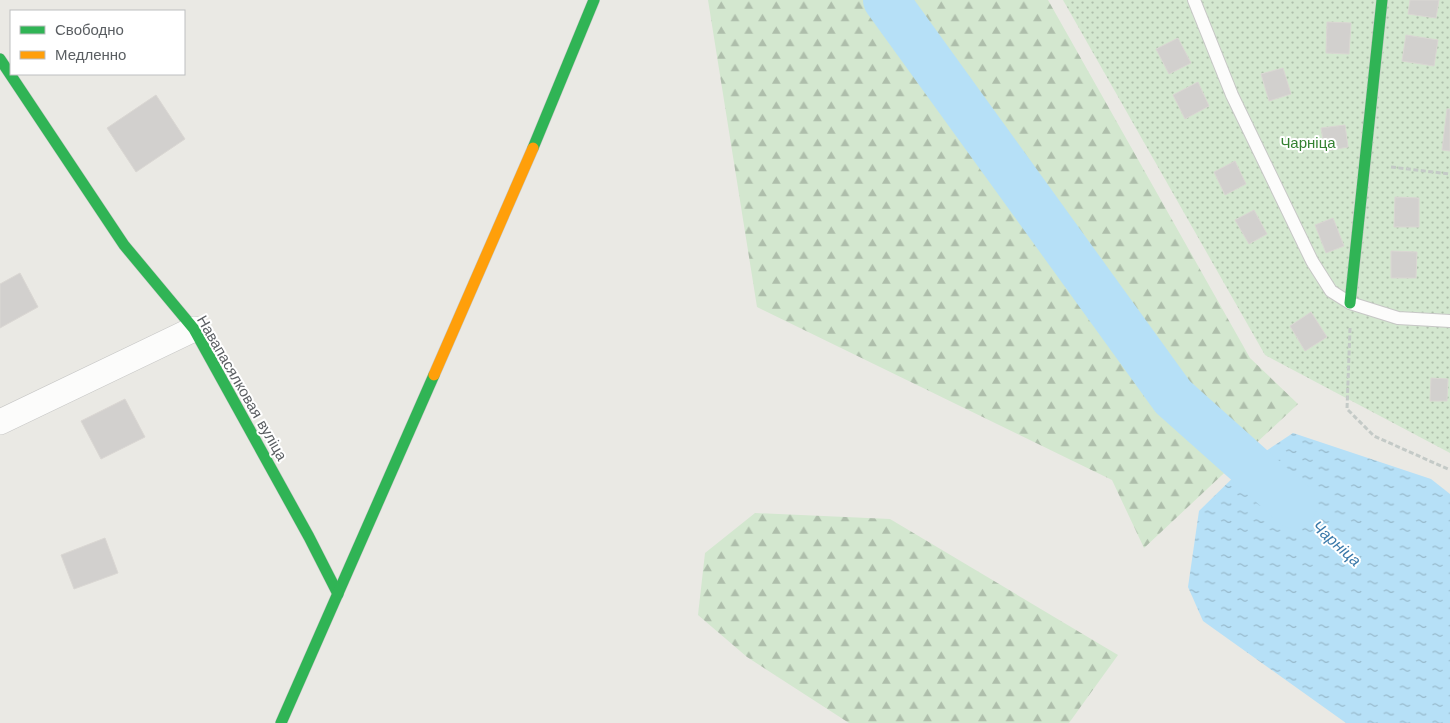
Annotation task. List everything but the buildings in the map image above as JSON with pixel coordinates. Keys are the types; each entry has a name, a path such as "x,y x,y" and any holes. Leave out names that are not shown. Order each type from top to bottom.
{"street":[{"path":"281,723 525,167 594,0"},
{"path":"1350,303 1382,0"},
{"name":"Навапасялковая вуліца","path":"0,59 10,74"},
{"name":"Навапасялковая вуліца","path":"11,75 124,245 194,329 309,537 338,594"},
{"path":"0,422 194,329"}],"lane":[{"path":"1194,0 1232,95 1312,261 1331,291 1350,303 1398,318 1450,321"}],"path":[{"path":"1365,164 1450,174"},
{"path":"1350,303 1347,409 1374,436 1450,470"}],"green space":[{"path":"708,0 1048,0 1250,358 1298,404 1144,548 1112,480 757,307"},
{"name":"Чарніца","path":"1063,0 1450,0 1450,453 1265,355"},
{"path":"755,513 890,519 1118,655 1069,723 849,723 747,657 698,615 705,553"}],"water":[{"path":"1293,433 1431,479 1450,494 1450,723 1346,723 1203,621 1188,587 1199,511 1248,463"}],"waterway":[{"name":"Чарніца","path":"886,0 1173,397 1294,505"}],"traffic: fast":[{"path":"533,148 594,0"},
{"path":"1350,303 1382,0"},
{"path":"0,59 10,74"},
{"path":"11,75 124,245 194,329 309,537 338,594"},
{"path":"281,723 434,375"}],"traffic: slow":[{"path":"434,375 533,148"}]}
